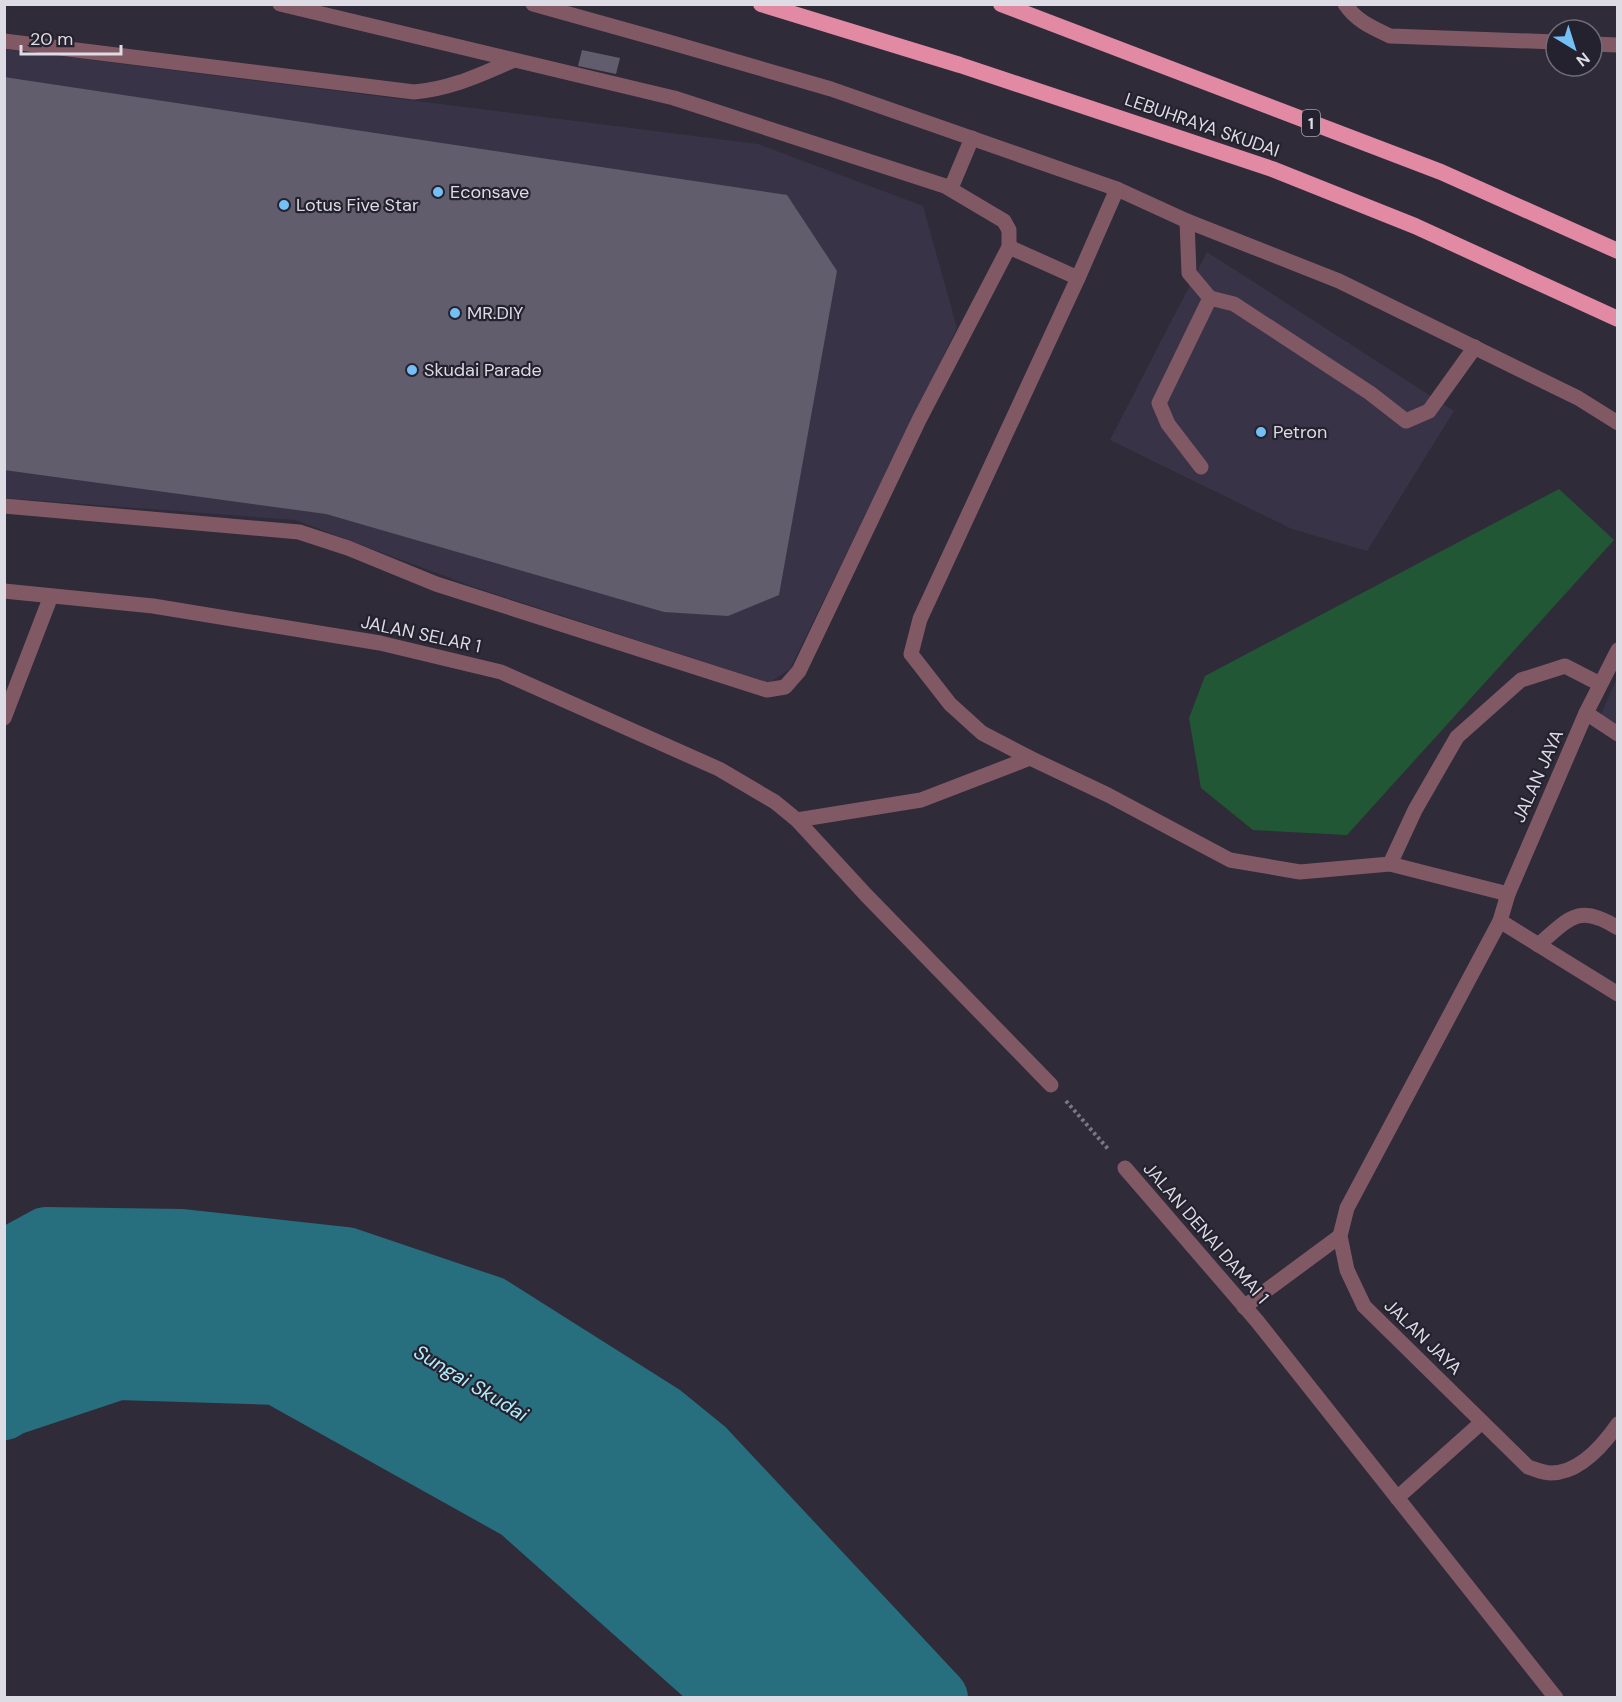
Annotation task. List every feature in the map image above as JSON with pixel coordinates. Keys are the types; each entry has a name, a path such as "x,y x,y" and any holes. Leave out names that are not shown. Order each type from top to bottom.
{"highway":[{"name":"LEBUHRAYA SKUDAI","path":"761,4 960,65 1272,169 1415,226 1617,319"},
{"name":"1","path":"1001,4 1441,172 1617,251"}],"street":[{"path":"4,506 299,532 348,548 436,584 767,690 785,687 799,671 919,420 1009,247 1009,230 1004,221 948,187 674,98 280,4"},
{"path":"533,4 820,86 1117,189 1187,220 1339,281 1578,398 1617,423"},
{"path":"1345,4 1351,13 1367,25 1390,36 1544,42"},
{"path":"4,42 414,92 436,90 457,84 512,61"},
{"path":"948,187 969,137"},
{"path":"1117,189 920,619 911,654 950,705 981,733 1108,795 1230,860 1300,872 1390,864 1508,894"},
{"path":"1187,220 1189,273 1210,297 1234,303 1370,393 1406,421 1429,411 1475,347"},
{"path":"1009,247 1078,278"},
{"path":"1201,468 1167,424 1159,403 1210,297"},
{"name":"JALAN SELAR 1","path":"4,591 153,606 380,644 501,672 719,769 775,802 797,820"},
{"path":"4,718 51,596"},
{"name":"JALAN JAYA","path":"1617,650 1586,714 1508,894 1500,921 1347,1208 1340,1236 1347,1270 1364,1306 1528,1467 1548,1473 1569,1471 1594,1453 1617,1424"},
{"path":"1390,864 1415,810 1457,738 1521,680 1565,666 1600,684"},
{"path":"1586,714 1617,734"},
{"path":"797,820 921,800 1030,758"},
{"path":"797,820 866,895 1051,1085"},
{"path":"1538,945 1566,921 1582,915 1593,915 1617,928"},
{"path":"1500,921 1617,994"},
{"name":"JALAN DENAI DAMAI 1","path":"1125,1168 1248,1303 1402,1495 1556,1698"},
{"path":"1248,1303 1340,1236"},
{"path":"1402,1495 1482,1422"}],"path":[{"name":"JALAN DENAI DAMAI 1","path":"1051,1085 1125,1168"}],"shaded area":[{"name":"Skudai Parade","path":"4,49 758,144 923,206 957,328 790,669 769,683 474,587 295,520 5,498"},
{"path":"1207,252 1454,411 1367,551 1292,529 1110,440"},
{"path":"1617,678 1618,724 1601,714"}],"green space":[{"path":"1559,489 1614,540 1347,835 1253,830 1201,788 1189,718 1205,676"}],"water":[{"name":"Sungai Skudai","path":"46,1237 182,1239 346,1257 491,1306 662,1414 705,1449 938,1697 730,1697 519,1510 277,1375 118,1370 10,1406 5,1410 5,1260"}],"building":[{"path":"582,50 620,58 616,74 578,66"},
{"name":"Skudai Parade","path":"4,77 787,195 837,271 779,595 728,616 664,612 326,514 4,470"}],"waterway":[{"path":"4,1260 46,1237 182,1239 346,1257 491,1306 662,1414 705,1449 938,1698"},
{"path":"4,1410 118,1370 277,1375 519,1510 730,1698"}],"place":[{"name":"Econsave","path":"438,192"},
{"name":"Lotus Five Star","path":"284,205"},
{"name":"MR.DIY","path":"455,313"},
{"name":"Skudai Parade","path":"412,370"},
{"name":"Petron","path":"1261,432"}]}
